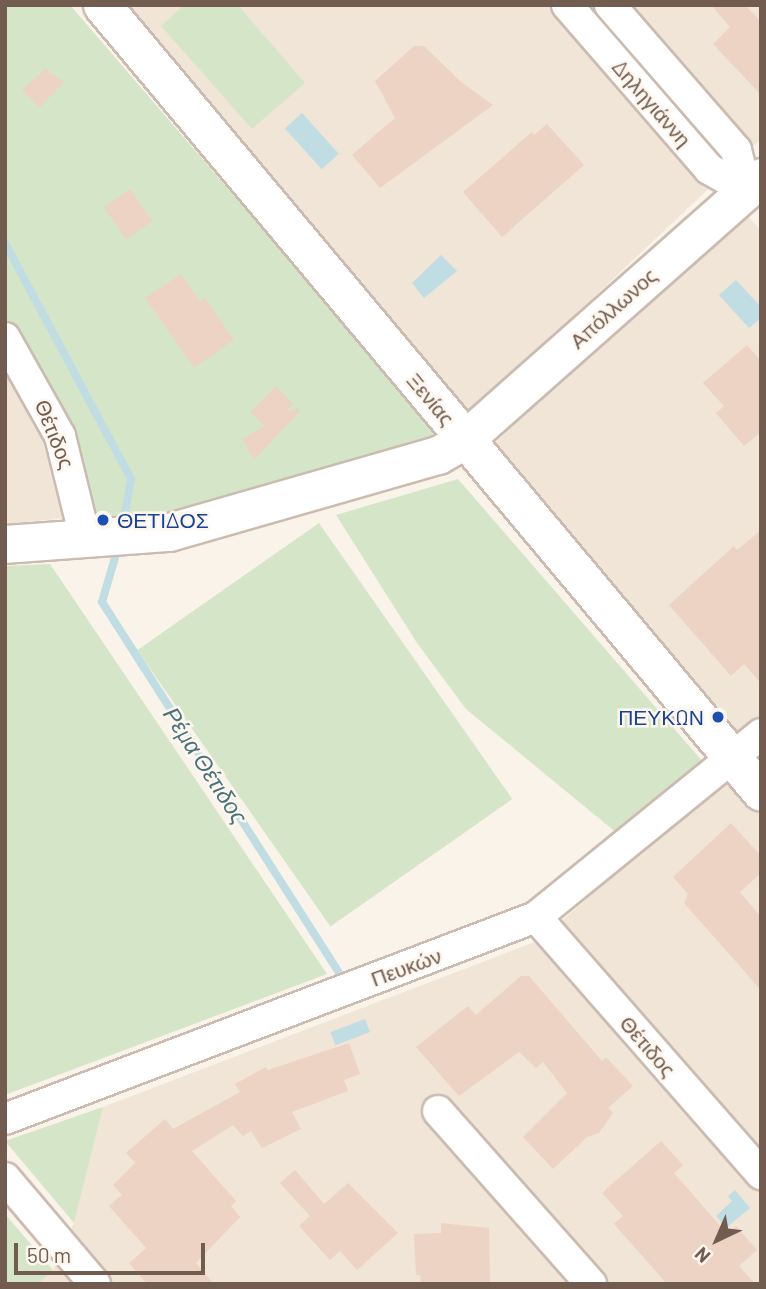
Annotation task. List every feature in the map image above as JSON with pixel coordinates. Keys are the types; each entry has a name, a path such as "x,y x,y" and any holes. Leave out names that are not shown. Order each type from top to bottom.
{"street":[{"name":"Ξενίας","path":"102,5 761,792"},
{"name":"Δηληγιάννη","path":"566,5 709,169 756,191"},
{"name":"Δηληγιάννη","path":"610,5 736,150 756,191"},
{"name":"Απόλλωνος","path":"5,544 169,532 438,455 464,440 756,191"},
{"name":"Θέτιδος","path":"5,338 60,436 85,538"},
{"name":"Πευκών","path":"5,1119 536,917 761,734"},
{"name":"Θέτιδος","path":"536,917 761,1174"},
{"path":"438,1111 591,1284"},
{"path":"5,1178 95,1284"}],"shaded area":[{"path":"117,5 761,5 761,139 465,419"},
{"path":"740,207 761,231 761,767 490,448"},
{"path":"5,355 50,433 67,518 5,524"},
{"path":"730,773 761,809 761,1284 38,1284 53,1270 74,1223 103,1107 540,940"}],"green space":[{"path":"5,5 70,5 434,428 430,440 157,514 98,517 76,438 5,324"},
{"path":"184,5 238,5 305,83 252,129 161,26"},
{"path":"622,35 721,147 720,156 710,156 612,44"},
{"path":"458,479 703,762 618,834 466,709 417,643 336,515"},
{"path":"319,523 512,799 330,926 137,650"},
{"path":"50,564 327,974 5,1095 5,566"},
{"path":"103,1107 74,1223 5,1141"},
{"path":"5,1214 53,1270 38,1284 5,1284"}],"water":[{"path":"302,113 339,154 322,169 285,128"},
{"path":"441,255 457,271 424,298 412,283"},
{"path":"736,280 761,307 761,318 749,328 719,295"},
{"path":"365,1019 370,1032 335,1045 330,1032"},
{"path":"735,1190 750,1208 726,1228 716,1216 732,1201 728,1196"}],"building":[{"path":"711,5 745,5 761,22 761,95 713,44 730,27"},
{"path":"414,46 424,46 461,82 493,105 380,188 352,155 395,118 375,81"},
{"path":"45,69 64,82 39,108 22,90"},
{"path":"547,124 584,165 502,237 463,192 532,132 534,135"},
{"path":"130,189 152,221 126,239 104,207"},
{"path":"181,274 200,302 205,298 234,340 194,368 145,298"},
{"path":"747,345 761,361 761,432 744,446 716,413 724,406 703,383"},
{"path":"276,386 293,404 285,413 297,408 300,411 254,460 242,439 265,426 250,412"},
{"path":"761,530 761,683 744,664 731,676 669,605 734,546 737,550"},
{"path":"731,823 761,856 761,873 740,892 761,917 761,990 684,903 688,894 673,877"},
{"path":"521,976 529,976 602,1061 606,1057 633,1086 608,1108 613,1113 599,1133 587,1137 553,1169 523,1137 567,1093 543,1062 536,1068 519,1052 459,1096 416,1047 468,1006 476,1015"},
{"path":"349,1043 360,1074 344,1080 348,1091 292,1112 301,1129 262,1148 251,1131 243,1136 233,1125 192,1151 236,1201 231,1206 240,1217 196,1263 214,1284 147,1284 129,1263 146,1248 109,1206 122,1195 113,1185 135,1163 126,1153 165,1119 173,1129 240,1092 235,1084 266,1067 268,1070"},
{"path":"661,1141 683,1165 674,1173 727,1234 736,1226 757,1250 739,1266 755,1284 667,1284 614,1224 623,1216 602,1193"},
{"path":"295,1170 324,1204 348,1183 398,1233 357,1270 340,1251 330,1260 299,1226 310,1216 280,1183"},
{"path":"441,1223 489,1228 490,1284 421,1284 420,1275 416,1275 414,1234 441,1233"}],"waterway":[{"name":"Ρέμα Θέτιδος","path":"5,243 131,479 125,513"},
{"name":"Ρέμα Θέτιδος","path":"117,551 102,602 339,972"}],"place":[{"name":"ΘΕΤΙΔΟΣ","path":"103,520"},
{"name":"ΠΕΥΚΩΝ","path":"718,717"}]}
